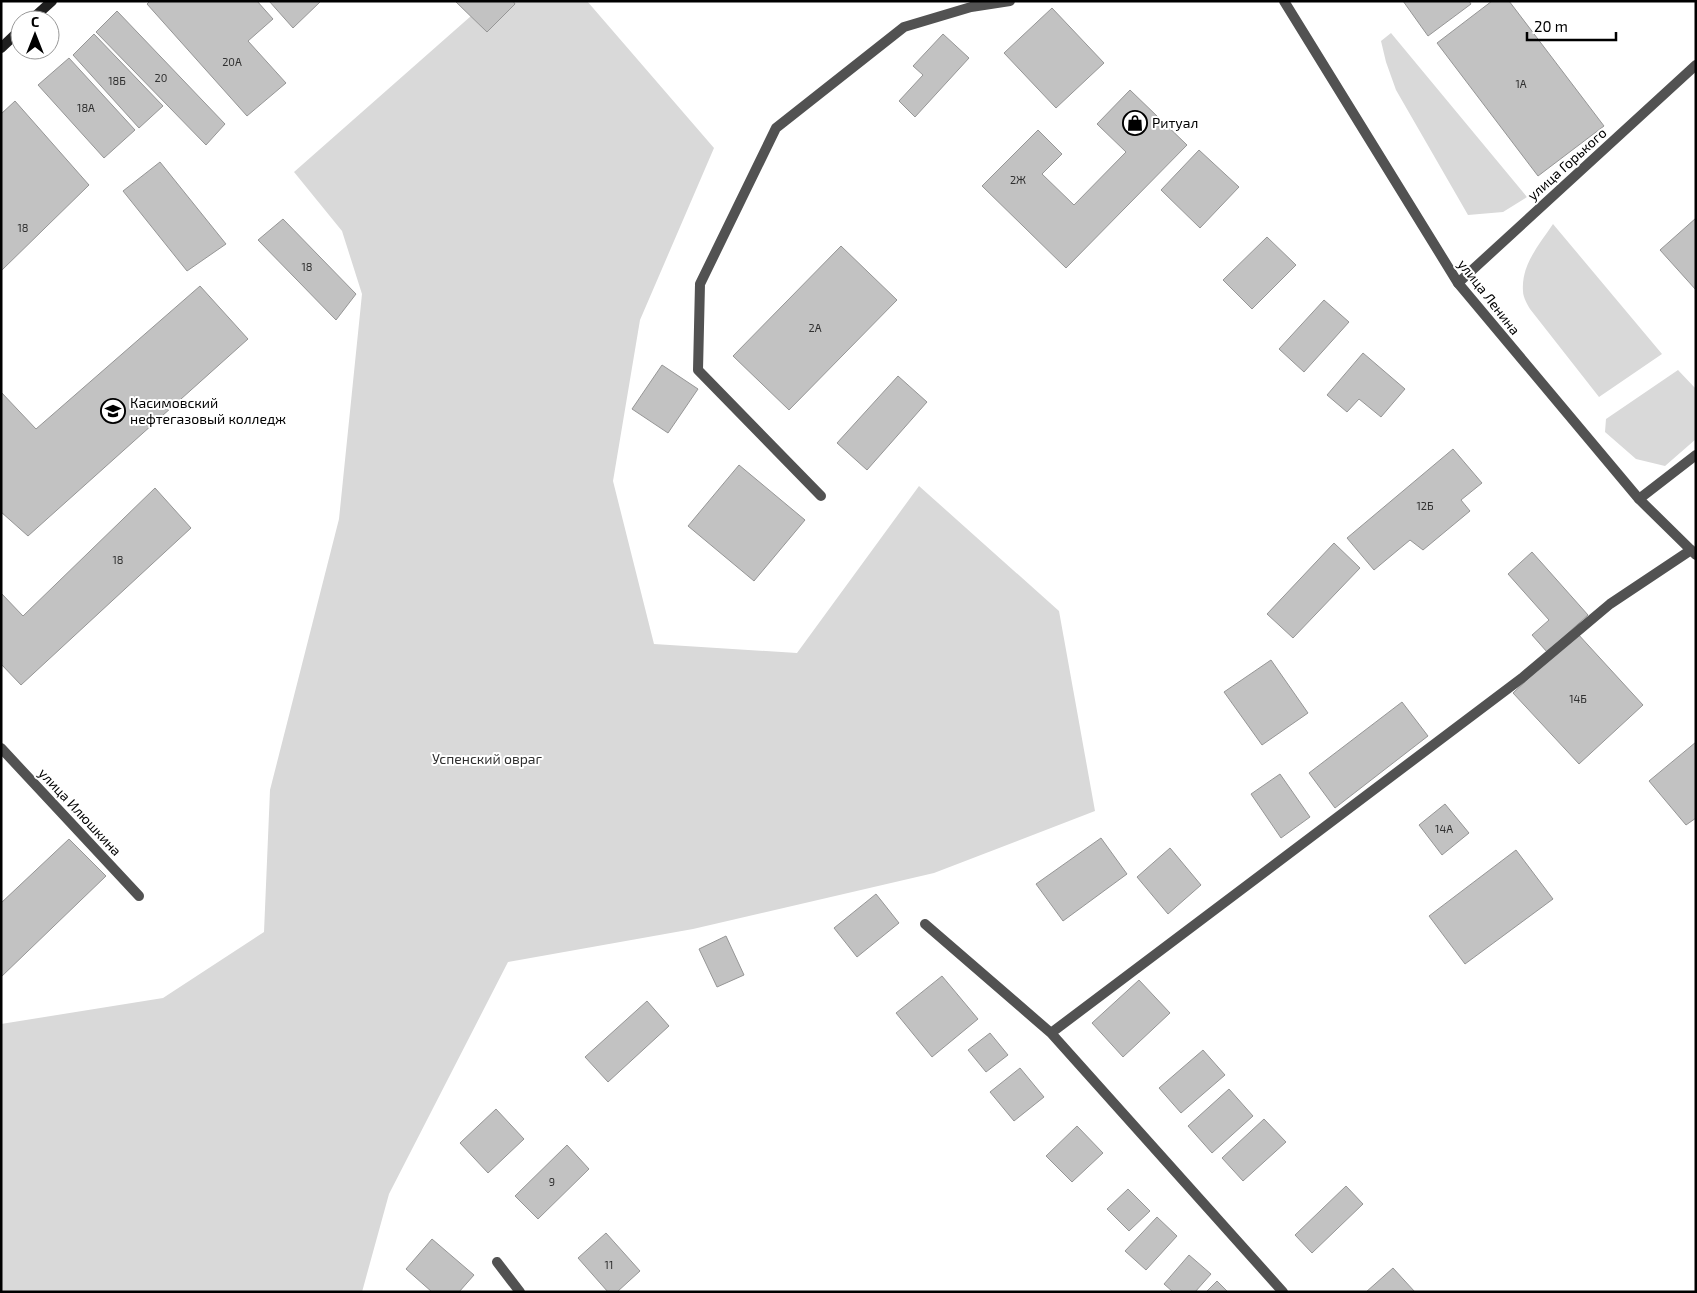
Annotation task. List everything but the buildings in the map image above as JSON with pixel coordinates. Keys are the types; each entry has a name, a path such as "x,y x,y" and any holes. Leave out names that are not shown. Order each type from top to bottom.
{"main road":[{"path":"42,10 52,1"}],"street":[{"path":"821,496 698,370 700,284 776,128 904,27 972,7 1010,1"},
{"name":"улица Ленина","path":"1284,1 1458,283 1639,499 1693,553"},
{"name":"улица Горького","path":"1458,283 1696,65"},
{"path":"1639,499 1696,455"},
{"path":"1051,1033 1522,678 1610,604 1693,553"},
{"name":"улица Илюшкина","path":"1,748 138,896"},
{"path":"924,924 1051,1033 1283,1292"},
{"path":"497,1262 520,1292"}],"green space":[{"name":"Успенский овраг","path":"488,1 587,1 714,148 640,320 613,481 654,644 797,653 919,486 1059,611 1095,811 934,873 693,929 508,962 389,1194 362,1292 1,1292 1,1024 163,998 264,932 270,790 339,519 362,294 342,231 294,172"},
{"path":"1391,33 1527,197 1503,212 1468,215 1396,90 1381,41"},
{"path":"1553,224 1662,354 1599,397 1530,309 1524,296 1523,282 1528,264"},
{"path":"1678,370 1696,389 1696,439 1665,466 1636,459 1605,432 1606,419"}],"place":[{"name":"Ритуал","path":"1135,123"},
{"name":"Касимовский нефтегазовый колледж","path":"113,411"}]}
